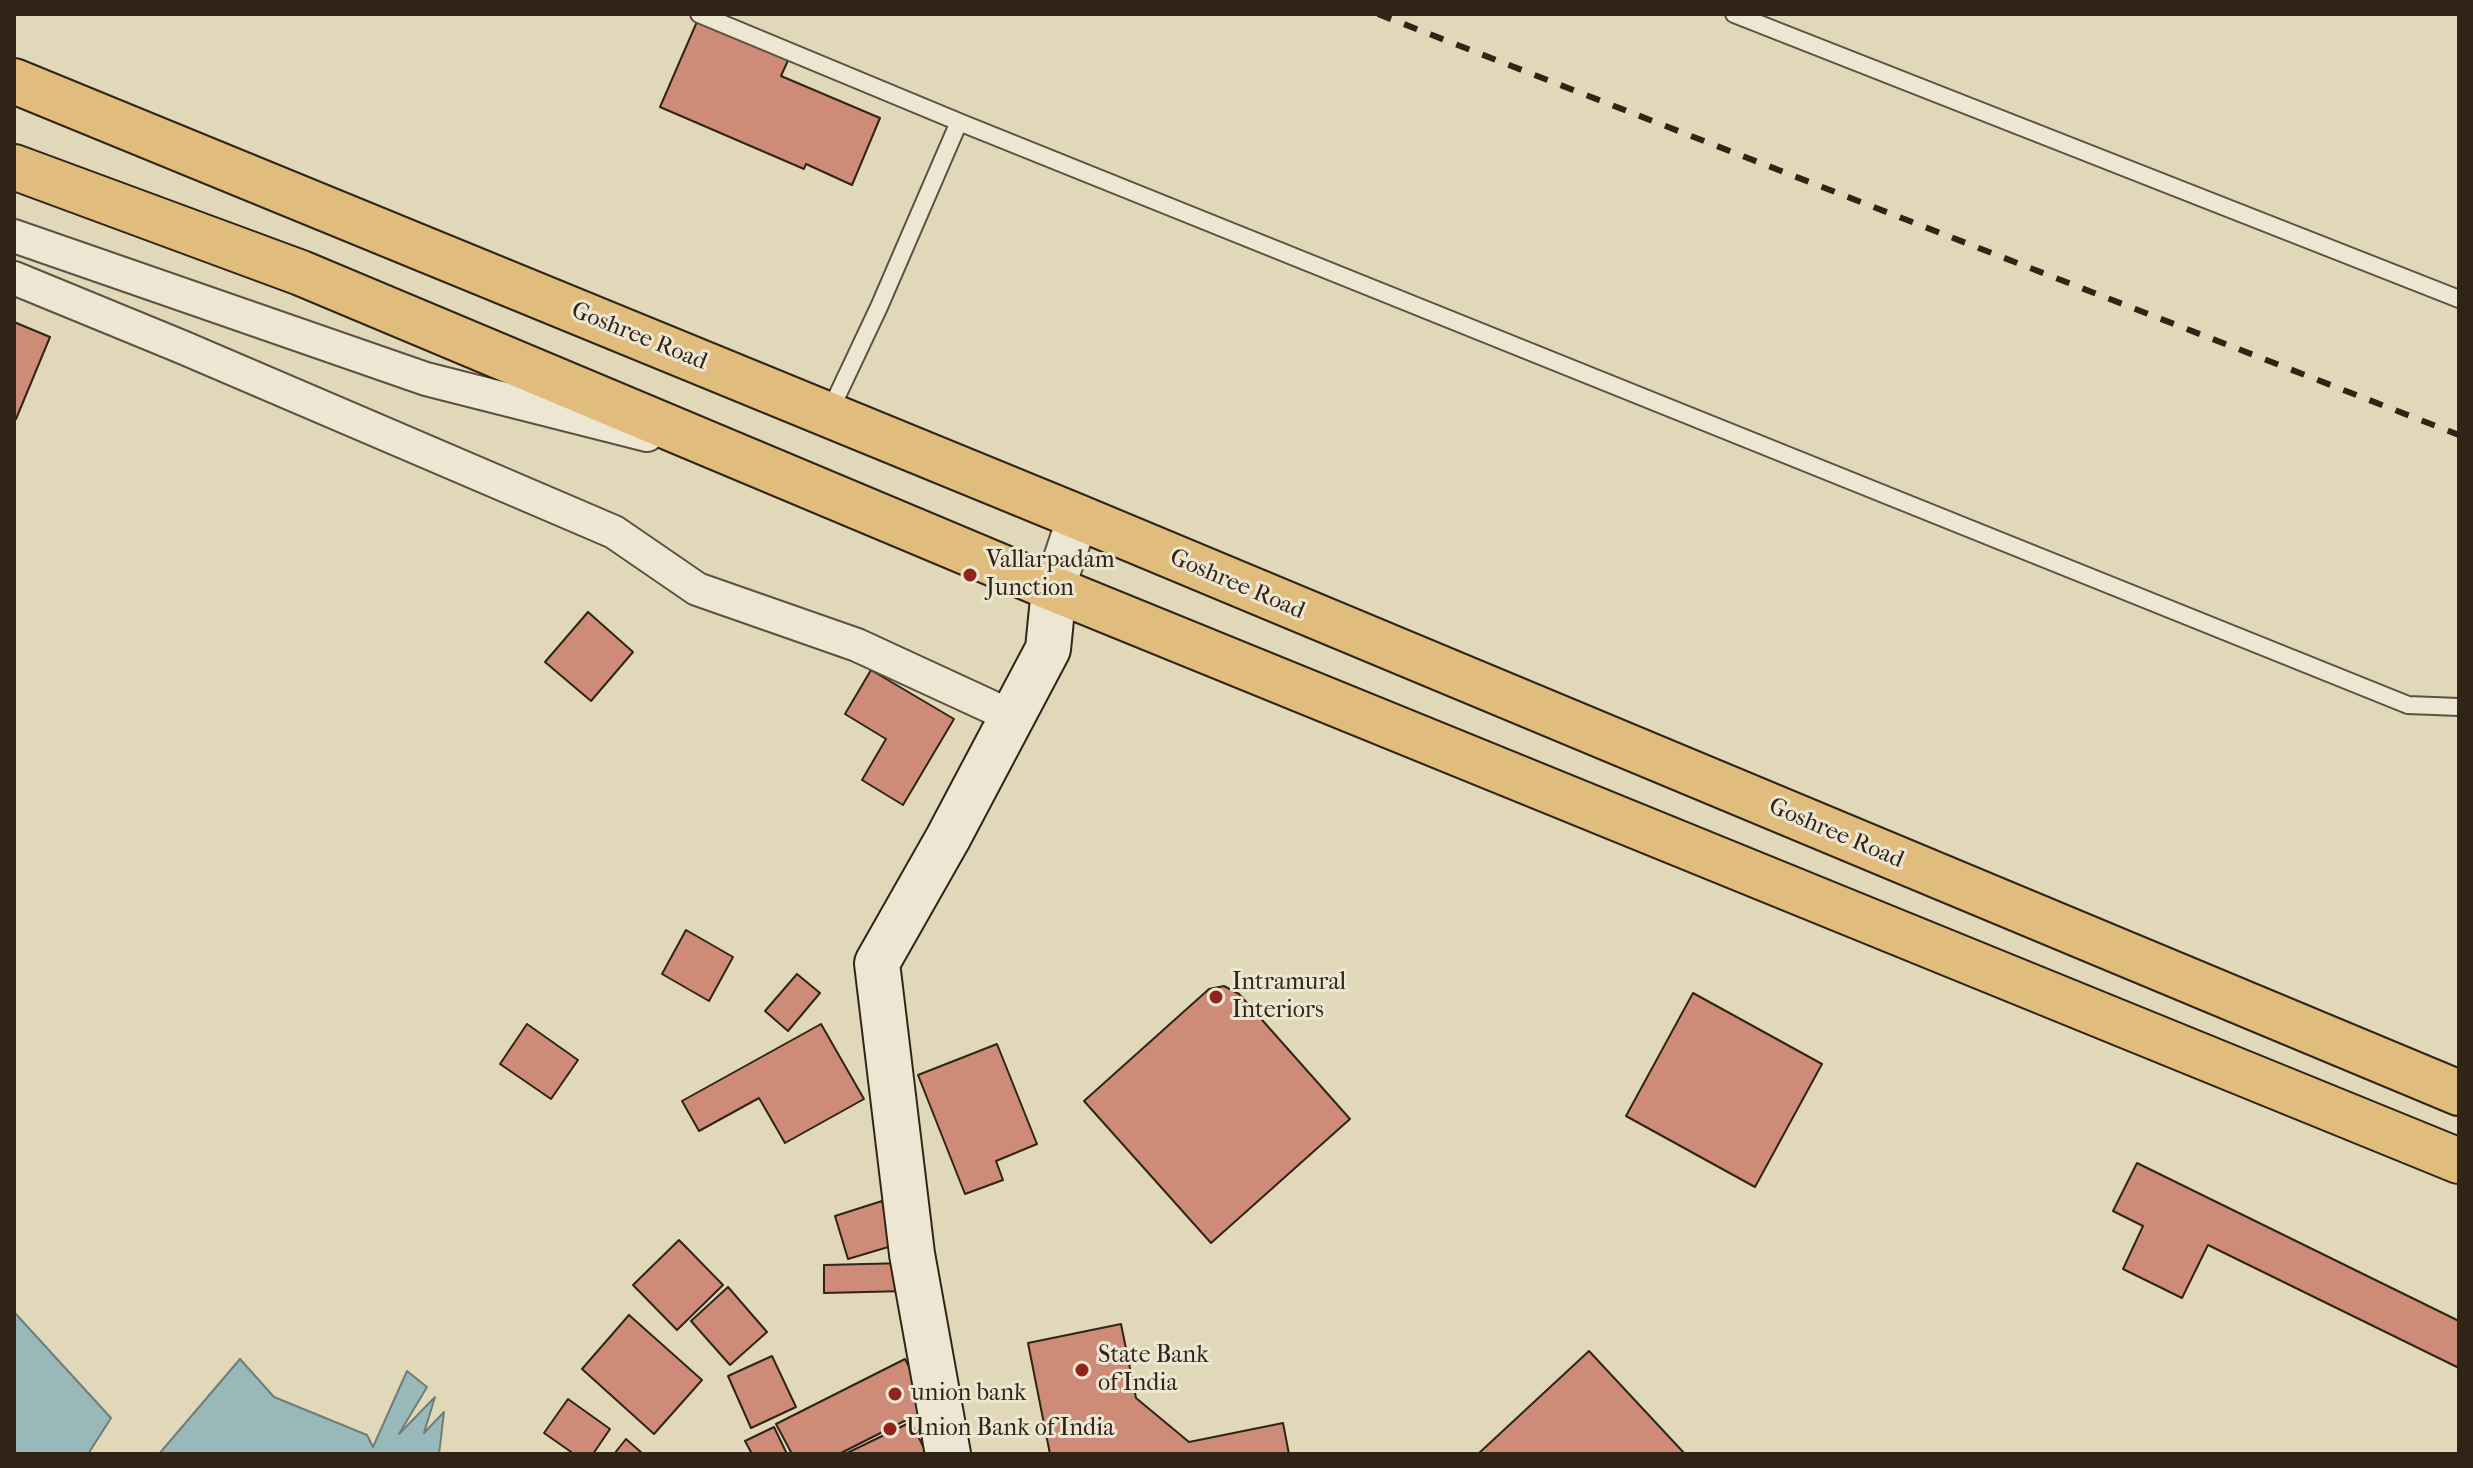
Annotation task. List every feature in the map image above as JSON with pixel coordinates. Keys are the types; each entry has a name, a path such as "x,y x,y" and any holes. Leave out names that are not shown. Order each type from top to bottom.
{"highway":[{"name":"Goshree Road","path":"14,81 1078,517 2459,1093"},
{"path":"14,167 301,273 1054,589 2459,1161"}],"main road":[{"path":"948,1454 912,1254 877,963 948,838 1048,649 1054,589"}],"street":[{"path":"14,67 81,110"},
{"path":"14,236 426,379 750,461"},
{"path":"14,278 614,532 697,589 857,645 1013,717"},
{"path":"1054,589 1078,517"}],"lane":[{"path":"699,14 959,122 2408,705 2459,707"},
{"path":"1734,14 2459,299"},
{"path":"828,414 879,307 959,122"}],"water":[{"path":"14,1312 111,1418 88,1454 14,1454"},
{"path":"240,1359 274,1397 367,1435 373,1447 407,1371 427,1387 399,1434 435,1397 424,1433 444,1412 439,1454 159,1454"}],"building":[{"path":"699,17 790,56 781,76 880,118 852,185 806,164 804,169 660,107"},
{"path":"14,322 50,337 16,419 14,418"},
{"path":"588,612 633,652 591,701 545,662"},
{"path":"871,670 954,719 903,805 862,780 886,739 845,714"},
{"path":"686,930 733,957 709,1001 662,974"},
{"path":"797,974 820,993 788,1031 765,1011"},
{"path":"1224,986 1239,994 1350,1119 1211,1243 1084,1101 1209,989"},
{"path":"1693,993 1822,1064 1755,1187 1626,1116"},
{"path":"527,1024 578,1060 551,1099 500,1064"},
{"path":"821,1024 864,1099 785,1143 759,1098 699,1131 682,1101"},
{"path":"997,1044 1037,1144 996,1161 1003,1180 965,1194 918,1075"},
{"path":"2137,1163 2459,1321 2459,1368 2208,1245 2182,1298 2123,1269 2143,1226 2113,1211"},
{"path":"882,1201 895,1245 848,1259 835,1216"},
{"path":"679,1240 723,1285 677,1330 633,1285"},
{"path":"907,1263 907,1291 824,1293 824,1265"},
{"path":"728,1287 767,1332 730,1365 691,1321"},
{"path":"629,1315 702,1380 654,1434 582,1369"},
{"name":"State Bank of India","path":"1121,1324 1136,1398 1189,1442 1283,1423 1289,1454 1050,1454 1028,1343"},
{"path":"1589,1351 1685,1454 1478,1454"},
{"path":"772,1356 796,1407 751,1428 728,1376"},
{"path":"905,1359 930,1408 839,1454 792,1454 776,1424"},
{"path":"568,1399 610,1429 593,1454 574,1454 544,1433"},
{"path":"911,1422 927,1454 845,1454"},
{"path":"774,1427 787,1454 752,1454 745,1441"},
{"path":"626,1439 643,1454 614,1454"}],"railway":[{"path":"1378,14 2459,435"}],"place":[{"name":"Vallarpadam Junction","path":"970,575"},
{"name":"Intramural Interiors","path":"1216,997"},
{"name":"State Bank of India","path":"1082,1370"},
{"name":"union bank","path":"895,1394"},
{"name":"Union Bank of India","path":"890,1429"}]}
